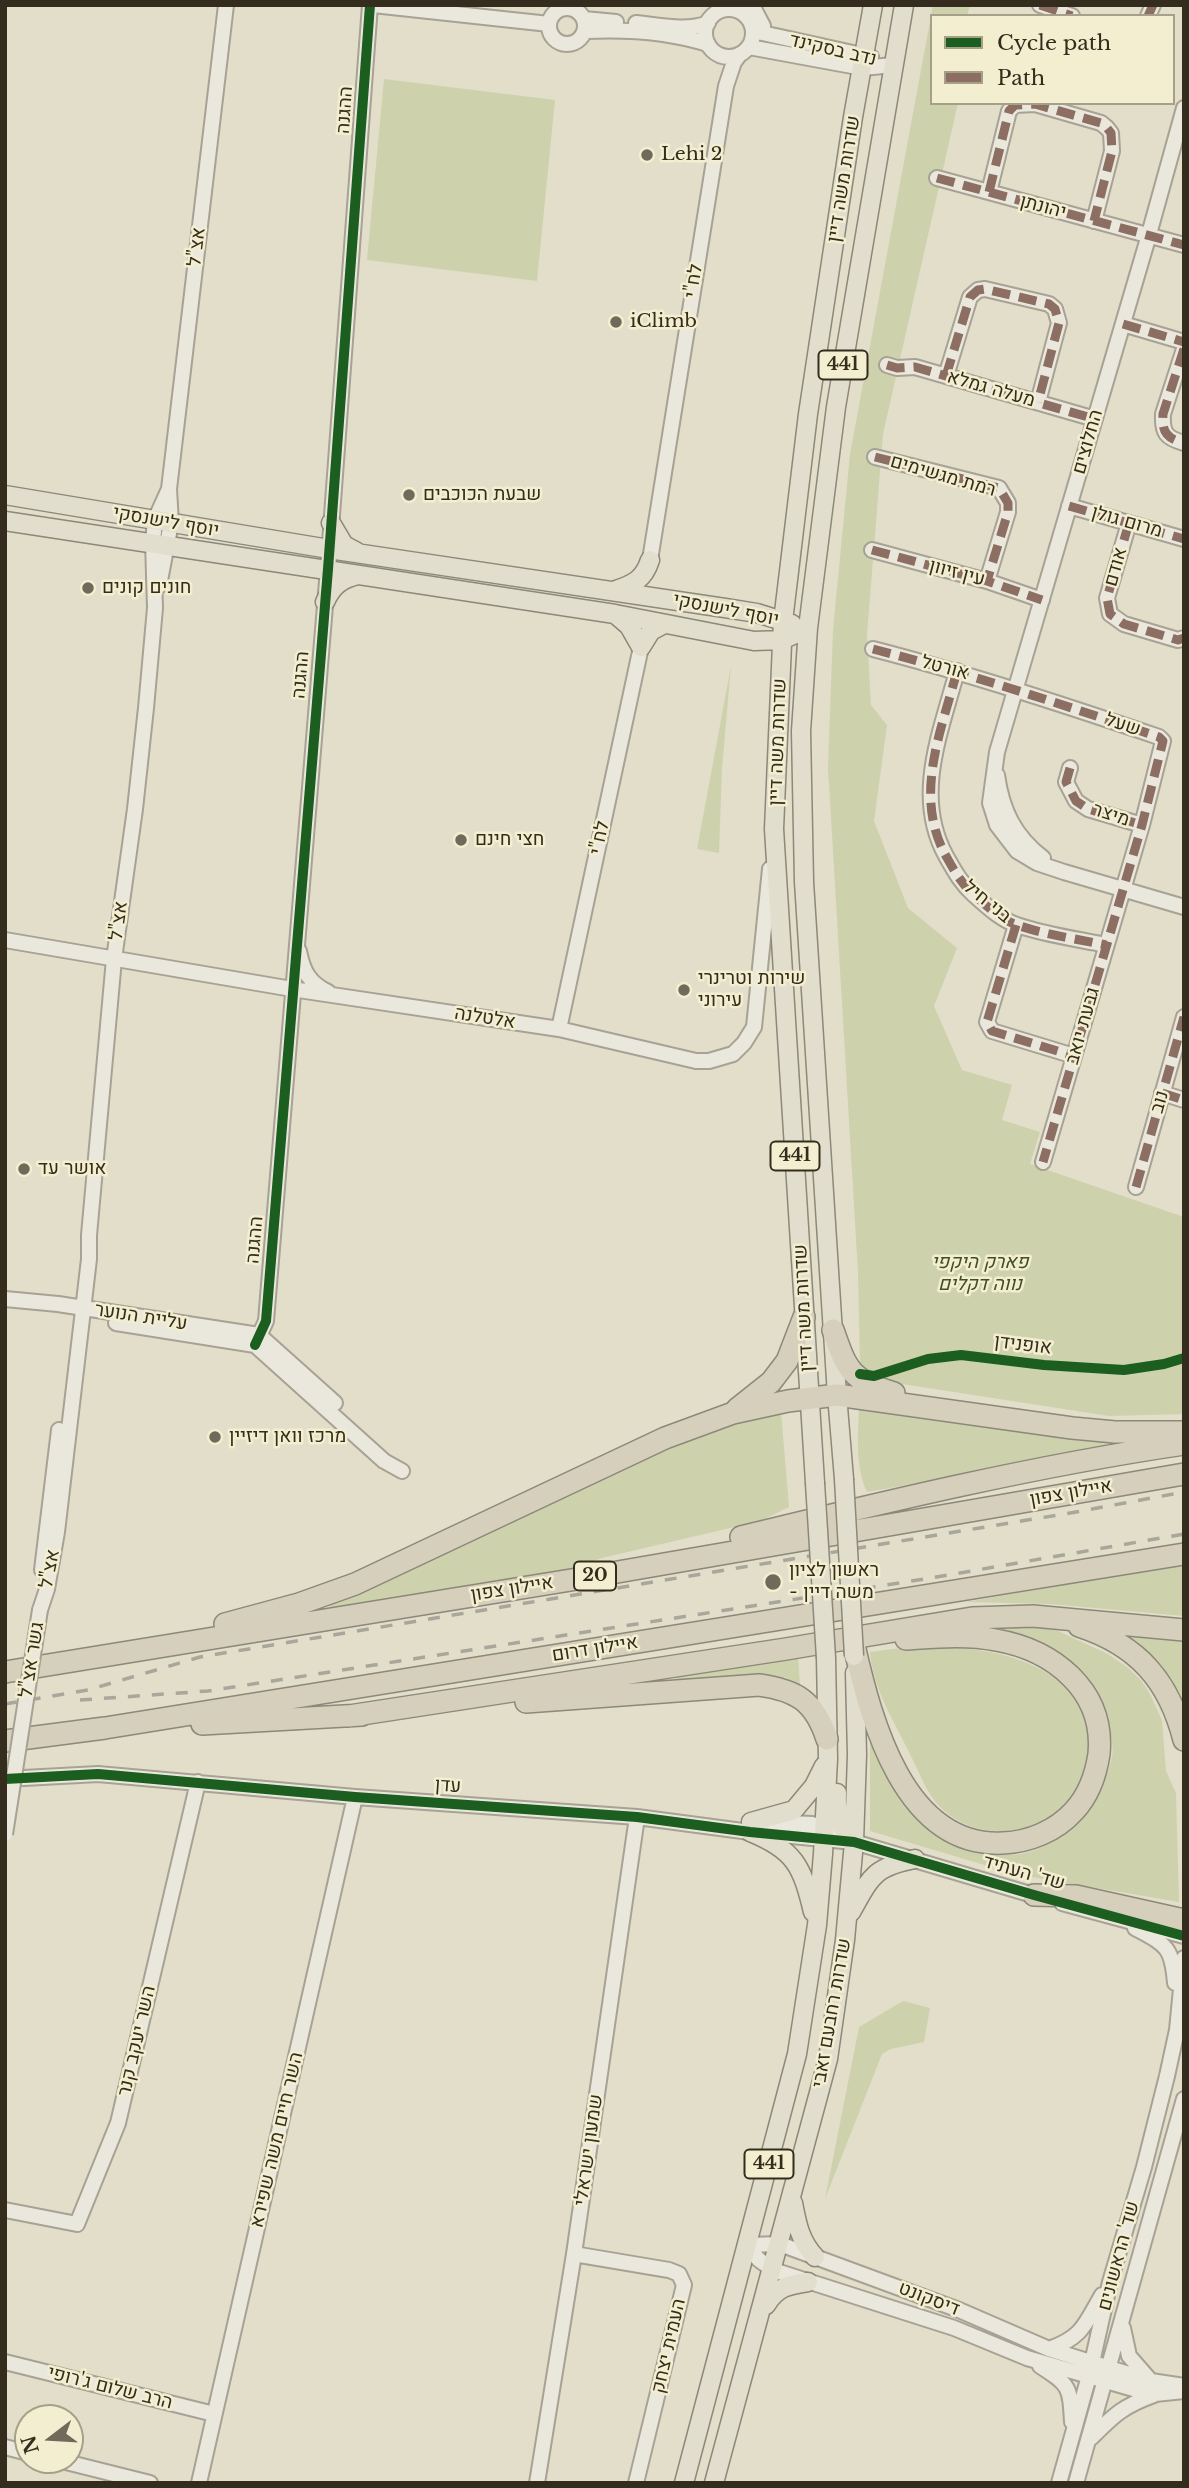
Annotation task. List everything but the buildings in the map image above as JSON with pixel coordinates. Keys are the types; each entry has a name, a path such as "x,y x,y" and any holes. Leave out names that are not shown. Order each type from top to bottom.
{"highway":[{"path":"733,1413 771,1382 787,1361 804,1317"},
{"path":"833,1330 849,1370 858,1378 877,1388 953,1412"},
{"path":"48,1665 246,1618 299,1604 355,1584 665,1438 733,1413 837,1395 1094,1430 1184,1432"},
{"path":"577,1579 898,1498 1000,1476 1184,1444"},
{"name":"איילון צפון","path":"5,1672 577,1579 1184,1474"},
{"name":"איילון דרום","path":"5,1741 105,1728 1184,1554"},
{"path":"349,1716 972,1618 1004,1615 1050,1617 1184,1630"},
{"path":"1050,1617 1114,1640 1146,1666 1164,1688 1175,1709 1184,1740"},
{"path":"786,1649 968,1636 1013,1644 1047,1657 1073,1677 1083,1690 1096,1718 1099,1733 1098,1762 1083,1799 1055,1828 1017,1842 978,1842 944,1826 921,1807 889,1758 869,1709 855,1652"},
{"path":"105,1728 349,1716 759,1685 777,1687 794,1694 812,1707 820,1719 827,1749"},
{"path":"1034,1895 1076,1896 1184,1920"}],"main road":[{"name":"שדרות משה דיין","path":"826,1658 774,829 783,621 808,414 853,117 873,5"},
{"name":"שדרות משה דיין","path":"855,1652 804,882 801,731 808,628 836,407 904,5"},
{"name":"יוסף לישנסקי","path":"5,495 360,554 757,613 808,628"},
{"name":"יוסף לישנסקי","path":"5,521 615,614 754,641 782,640 808,628"},
{"path":"331,523 344,545 360,554"},
{"path":"614,591 639,580 646,572 650,560"},
{"path":"650,560 652,576 668,599"},
{"path":"325,602 331,589 341,581 362,574"},
{"path":"615,614 629,626 641,648"},
{"path":"641,648 651,631 664,624"},
{"name":"שדרות רחבעם זאבי","path":"714,2483 828,2059 854,1842 857,1755 855,1652"},
{"name":"שדרות רחבעם זאבי","path":"684,2483 797,2054 817,1926 825,1834 826,1658"},
{"name":"441","path":"826,1658 838,1711 836,1812 846,1836 854,1842"},
{"path":"751,1827 793,1810 814,1786 827,1749"},
{"path":"751,1827 789,1852 806,1881 817,1926"},
{"path":"847,1918 868,1883 880,1869 915,1859"},
{"path":"792,2198 799,2234 815,2257"},
{"path":"762,2311 774,2292 785,2285 808,2282"}],"street":[{"name":"אצ\"ל","path":"40,1610 47,1589 57,1532 78,1312 89,1235 114,959 136,796 163,521 226,5"},
{"path":"371,5 549,24"},
{"name":"ההגנה","path":"257,1340 266,1321 371,5"},
{"path":"1040,5 1066,14"},
{"path":"549,24 555,13 565,6 578,11 583,17 619,31 687,37 728,57 744,51 753,31 749,18 739,7"},
{"path":"712,48 705,36 708,23 714,14 739,7"},
{"path":"739,7 765,29 781,38"},
{"path":"549,24 556,39 567,44 578,40 583,17"},
{"path":"583,17 685,27 699,27 708,23"},
{"name":"נדב בסקינד","path":"753,31 864,61"},
{"name":"לח\"י","path":"712,48 726,86"},
{"name":"נדב בסקינד","path":"744,51 893,65"},
{"name":"לח\"י","path":"650,560 726,86 734,62 744,51"},
{"path":"989,192 1009,111 1015,105"},
{"path":"1038,105 1101,123 1111,133 1112,151 1094,221"},
{"name":"החלוצים","path":"1184,108 1181,126 997,752 999,787 1007,817 1024,843 1052,866 1064,872 1184,907"},
{"name":"יהונתן","path":"939,178 1184,245"},
{"path":"946,376 970,297 978,290 985,289 1049,304 1055,309 1059,323 1038,402"},
{"path":"1123,324 1184,342"},
{"path":"1184,349 1163,414 1162,426 1169,439 1184,443"},
{"name":"מעלה גמלא","path":"890,366 915,367 1095,419"},
{"name":"רמת מגשימים","path":"881,458 999,488 1008,503 1008,512 987,581"},
{"name":"מרום גולן","path":"1069,506 1184,539"},
{"name":"אודם","path":"1129,523 1107,598 1110,614 1124,624 1178,640 1184,639"},
{"name":"עין זיוון","path":"872,550 987,581 1042,600"},
{"name":"לח\"י","path":"559,1029 641,648"},
{"name":"אורטל","path":"873,649 1015,689"},
{"name":"בני חיל","path":"957,671 932,767 929,789 930,811 937,839 961,883 995,913 1016,925 1106,945"},
{"name":"שעל","path":"1015,689 1159,737 1163,741 1142,825 1122,889"},
{"name":"מיצר","path":"1070,768 1066,782 1076,801 1088,809 1142,825"},
{"name":"אלטלנה","path":"5,940 335,996 559,1029 696,1061 722,1058 733,1054 754,1027 774,829"},
{"name":"גבעת יואב","path":"1043,1162 1122,889"},
{"path":"1016,925 987,1021 992,1031 1074,1056"},
{"path":"296,940 308,978 315,986 335,996"},
{"name":"נוב","path":"1136,1187 1184,1017"},
{"path":"1162,1093 1184,1100"},
{"name":"עליית הנוער","path":"5,1299 257,1340"},
{"path":"257,1340 332,1407 384,1461 402,1471"},
{"name":"גשר אצ\"ל","path":"5,1834 40,1610"},
{"name":"עדן","path":"5,1779 98,1774 355,1797 751,1827 825,1834 854,1842"},
{"name":"השר יעקב קנר","path":"5,2210 77,2224 89,2198 118,2123 198,1782"},
{"name":"השר חיים משה שפירא","path":"199,2483 355,1797"},
{"name":"שמעון ישראלי","path":"537,2483 574,2254 637,1817"},
{"name":"שד' העתיד","path":"854,1842 1184,1936"},
{"path":"1116,1917 1168,1948 1174,1964 1177,2030"},
{"path":"1177,2030 1184,1958"},
{"name":"שד' הראשונים","path":"1059,2483 1073,2437 1110,2282 1144,2166 1177,2030"},
{"name":"שד' הראשונים","path":"1076,2483 1184,2099"},
{"name":"דיסקונט","path":"748,2245 780,2244 960,2310 1090,2369 1153,2387"},
{"path":"748,2245 758,2259 773,2270"},
{"name":"העמית יצחק","path":"574,2254 669,2270 679,2274 684,2285 636,2483"},
{"name":"דיסקונט","path":"773,2270 954,2328 1027,2358"},
{"path":"1049,2350 1079,2335 1110,2282"},
{"path":"1122,2321 1129,2356 1153,2387"},
{"path":"1027,2358 1090,2369"},
{"path":"1027,2358 1064,2382 1071,2400 1073,2437"},
{"name":"הרב שלום ג'רופי","path":"5,2362 215,2414"},
{"path":"1090,2439 1117,2412 1153,2387 1184,2388"},
{"path":"84,2466 150,2483"}],"green space":[{"name":"פארק היקפי נווה דקלים","path":"933,5 970,5 968,14 931,14"},
{"name":"פארק היקפי נווה דקלים","path":"930,21 930,105 958,105 883,434 867,635 871,705 887,725 874,821 908,908 957,948 934,1006 962,1070 1012,1085 1002,1120 1040,1132 1030,1164 1184,1217 1184,1414 1109,1416 876,1380 860,1367 858,1273 828,767 833,630 850,454"},
{"path":"384,79 555,100 537,281 367,260"},
{"path":"731,666 722,768 719,853 697,849"},
{"path":"859,1406 1124,1439 1127,1446 867,1492 859,1461"},
{"path":"781,1412 789,1507 760,1521 602,1558 569,1569 330,1609 328,1601 708,1431 744,1419"},
{"path":"1184,1564 1184,1616 1050,1604 966,1602"},
{"path":"1033,1625 1058,1631 1108,1654 1141,1680 1150,1694 1162,1720 1166,1771 1176,1793 1179,1902 1015,1874 870,1831 870,1739 892,1782 991,1852 1012,1855 1032,1851 1051,1842 1084,1813 1106,1776 1113,1750 1104,1714 1088,1681 1072,1662 1038,1642 1000,1633 947,1629"},
{"path":"1102,1627 1184,1636 1184,1703 1168,1676 1150,1657"},
{"path":"949,1647 979,1650 1024,1661 1051,1675 1080,1706 1088,1730 1089,1754 1082,1778 1069,1800 1051,1817 1027,1828 984,1830 962,1823 948,1814 928,1790 880,1692 870,1652"},
{"path":"798,1656 800,1686 785,1677 779,1681 722,1677 677,1681 673,1672"},
{"path":"903,2001 930,2008 924,2042 891,2049 882,2054 825,2199 859,2027"}],"railway":[{"path":"5,1704 88,1690 200,1657 1184,1492"},
{"path":"80,1700 208,1691 931,1578 1184,1534"}],"marked path":[{"path":"1040,5 1066,14"},
{"path":"1149,14 1153,5"},
{"path":"989,192 1009,111 1015,105"},
{"path":"1038,105 1101,123 1111,133 1112,151 1094,221"},
{"path":"937,178 1184,245"},
{"path":"946,376 970,297 978,290 985,289 1049,304 1055,309 1059,323 1038,402"},
{"path":"1123,324 1184,342"},
{"path":"1184,349 1163,414 1166,434 1184,443"},
{"path":"887,365 897,368 915,367 1095,419"},
{"path":"875,457 999,488 1008,503 1008,512 987,581"},
{"path":"1069,506 1184,539"},
{"path":"1129,523 1107,598 1110,614 1124,624 1178,640 1184,638"},
{"path":"872,550 987,581 1042,600"},
{"path":"873,649 1017,690 1159,737 1163,741 1142,825 1043,1162"},
{"path":"957,671 938,741 931,787 936,833 946,856 969,891 1005,920 1039,931 1106,945"},
{"path":"1070,768 1066,782 1076,801 1088,809 1142,825"},
{"path":"1016,925 987,1022 992,1031 1074,1056"},
{"path":"1136,1187 1184,1017"},
{"path":"1162,1093 1184,1100"}],"cycle path":[{"path":"255,1345 266,1321 328,569 370,5"},
{"name":"אופנידן","path":"860,1374 874,1376 928,1359 961,1355 1044,1365 1124,1370 1184,1358"},
{"path":"5,1779 98,1774 355,1797 637,1817 854,1842 1184,1936"}],"place":[{"name":"Lehi 2","path":"647,155"},
{"name":"iClimb","path":"616,322"},
{"name":"שבעת הכוכבים","path":"409,495"},
{"name":"חונים קונים","path":"88,588"},
{"name":"חצי חינם","path":"461,840"},
{"name":"שירות וטרינרי עירוני","path":"684,990"},
{"name":"אושר עד","path":"24,1169"},
{"name":"מרכז וואן דיזיין","path":"215,1437"},
{"name":"ראשון לציון - משה דיין","path":"773,1582"}]}
